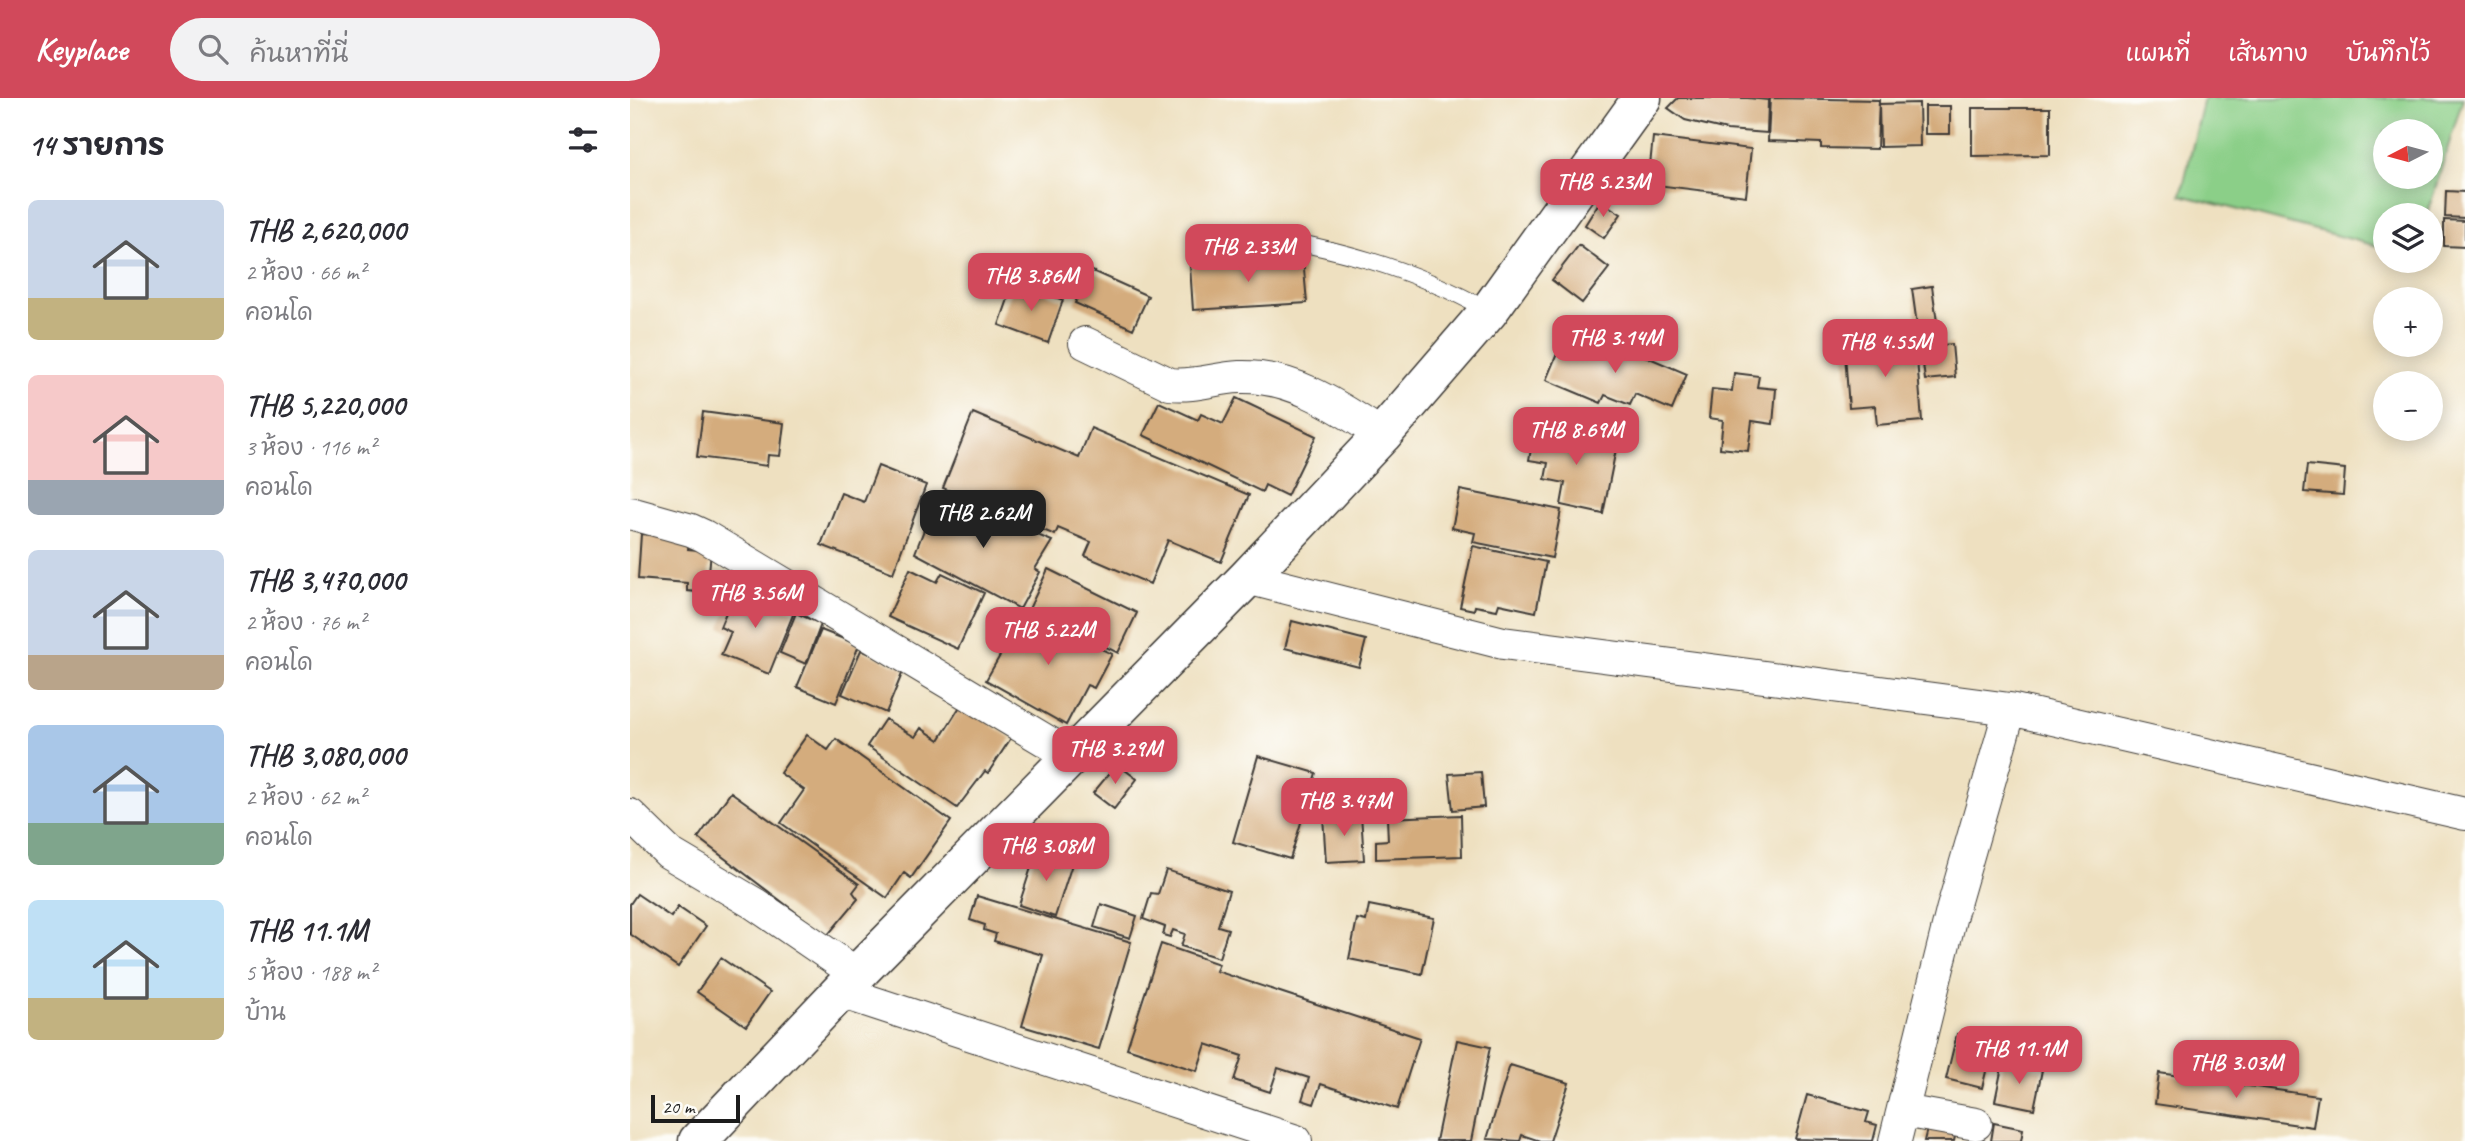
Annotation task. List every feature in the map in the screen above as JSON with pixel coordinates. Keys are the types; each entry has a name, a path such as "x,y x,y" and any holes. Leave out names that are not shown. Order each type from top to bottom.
{"street":[{"path":"698,1141 849,983 1247,578 1382,435 1489,311 1642,98"},
{"path":"1084,343 1170,384 1242,377 1294,387 1335,404 1382,435"},
{"path":"630,513 704,536 1073,757"},
{"path":"1247,578 1503,643 2010,709 2465,814"},
{"path":"1976,1122 1899,1126 1952,911 2010,709"},
{"path":"630,815 669,853 755,904 849,983 1296,1141"}],"lane":[{"path":"1241,232 1328,248 1389,265 1449,289 1489,311"}],"green space":[{"path":"2204,98 2463,98 2443,163 2443,119 2373,119 2373,189 2435,189 2431,203 2373,203 2373,245 2181,195"}],"building":[{"path":"1678,98 1768,100 1767,133 1727,130 1685,120 1668,108"},
{"path":"1770,98 1879,100 1877,149 1821,148 1821,143 1768,141"},
{"path":"1919,103 1920,146 1880,147 1879,104"},
{"path":"1925,106 1950,106 1950,134 1925,134"},
{"path":"1972,108 2050,108 2050,155 1972,156"},
{"path":"1653,137 1751,149 1746,196 1648,184"},
{"path":"2446,191 2465,192 2465,218 2445,217"},
{"path":"1600,201 1621,214 1604,238 1585,225"},
{"path":"2444,220 2465,221 2465,247 2444,246"},
{"path":"1579,245 1609,268 1582,303 1552,280"},
{"path":"1303,258 1307,303 1193,310 1190,266"},
{"path":"1090,270 1148,296 1133,329 1075,303"},
{"path":"1014,282 1063,300 1048,343 999,325"},
{"path":"1932,286 1937,322 1917,325 1912,289"},
{"path":"1915,335 1922,421 1877,425 1875,406 1849,408 1845,354 1855,354 1854,340"},
{"path":"1564,337 1606,355 1612,342 1687,374 1672,410 1635,394 1630,405 1605,395 1601,403 1546,380"},
{"path":"1952,344 1955,377 1925,380 1921,347"},
{"path":"1734,373 1759,376 1757,387 1776,389 1773,424 1752,421 1748,451 1720,448 1723,420 1709,418 1712,389 1732,391"},
{"path":"1236,398 1316,436 1287,496 1265,485 1262,492 1143,435 1159,402 1198,420 1201,414 1223,424"},
{"path":"703,412 784,423 780,456 768,455 767,466 697,457"},
{"path":"973,413 1079,458 1091,428 1249,495 1221,562 1168,540 1150,584 1085,556 1091,542 1058,528 1055,535 943,488"},
{"path":"1535,428 1617,444 1603,514 1561,505 1565,483 1545,479 1548,463 1529,460"},
{"path":"2307,465 2345,469 2343,495 2304,492"},
{"path":"878,466 926,485 893,573 821,545 841,493 864,502"},
{"path":"1460,490 1561,510 1552,558 1473,542 1475,533 1452,528"},
{"path":"938,494 1052,541 1035,569 1040,572 1020,609 915,553"},
{"path":"641,534 689,539 688,549 711,551 707,593 687,591 687,583 638,579"},
{"path":"1473,546 1546,562 1536,612 1499,604 1497,610 1475,606 1474,610 1460,607"},
{"path":"910,569 937,582 942,573 984,593 958,649 888,617"},
{"path":"1048,569 1137,613 1118,653 1029,609"},
{"path":"736,588 794,612 769,674 721,655 731,632 720,627"},
{"path":"1025,612 1112,654 1094,688 1087,685 1066,725 986,680"},
{"path":"796,613 821,624 806,664 780,653"},
{"path":"1292,621 1366,640 1359,667 1285,648"},
{"path":"821,630 859,645 836,703 797,687"},
{"path":"861,650 904,669 886,713 842,694"},
{"path":"961,705 1011,738 988,773 985,771 957,808 867,746 885,719 915,737 921,728 939,740"},
{"path":"807,735 828,750 836,739 951,821 911,878 904,873 887,898 781,823 804,790 780,773"},
{"path":"1258,756 1316,773 1290,859 1233,842"},
{"path":"1117,764 1137,779 1114,809 1093,793"},
{"path":"1481,772 1484,807 1453,810 1449,774"},
{"path":"731,792 859,884 853,892 858,899 827,936 698,838"},
{"path":"1361,814 1364,860 1326,862 1323,816"},
{"path":"1461,815 1462,856 1376,859 1376,841 1388,840 1387,818"},
{"path":"1037,849 1073,861 1055,917 1019,905"},
{"path":"1166,870 1229,891 1218,926 1228,929 1219,958 1181,946 1185,934 1173,930 1170,937 1163,935 1165,927 1143,919 1151,893 1158,894"},
{"path":"637,894 671,917 678,907 706,926 678,967 630,934 630,904"},
{"path":"977,896 1131,942 1099,1049 1022,1026 1043,955 994,941 996,934 984,930 985,925 970,920"},
{"path":"1101,904 1137,916 1130,938 1094,927"},
{"path":"1369,905 1434,918 1422,974 1349,959 1357,919 1366,921"},
{"path":"1161,944 1219,964 1216,971 1420,1038 1397,1109 1321,1084 1314,1104 1302,1100 1309,1078 1278,1068 1270,1092 1234,1080 1242,1056 1206,1044 1197,1071 1127,1048"},
{"path":"721,958 770,992 746,1026 697,992"},
{"path":"1957,1034 1993,1043 1982,1088 1946,1079"},
{"path":"1457,1040 1490,1047 1471,1141 1436,1141"},
{"path":"2003,1062 2042,1070 2034,1109 1995,1101"},
{"path":"1510,1065 1569,1083 1550,1141 1522,1135 1520,1141 1487,1139"},
{"path":"2159,1073 2318,1096 2313,1127 2155,1104"},
{"path":"1807,1095 1869,1112 1866,1122 1877,1125 1873,1141 1795,1139"},
{"path":"1994,1123 2023,1129 2021,1141 1991,1141"},
{"path":"1928,1125 1956,1132 1954,1141 1924,1141"}]}
